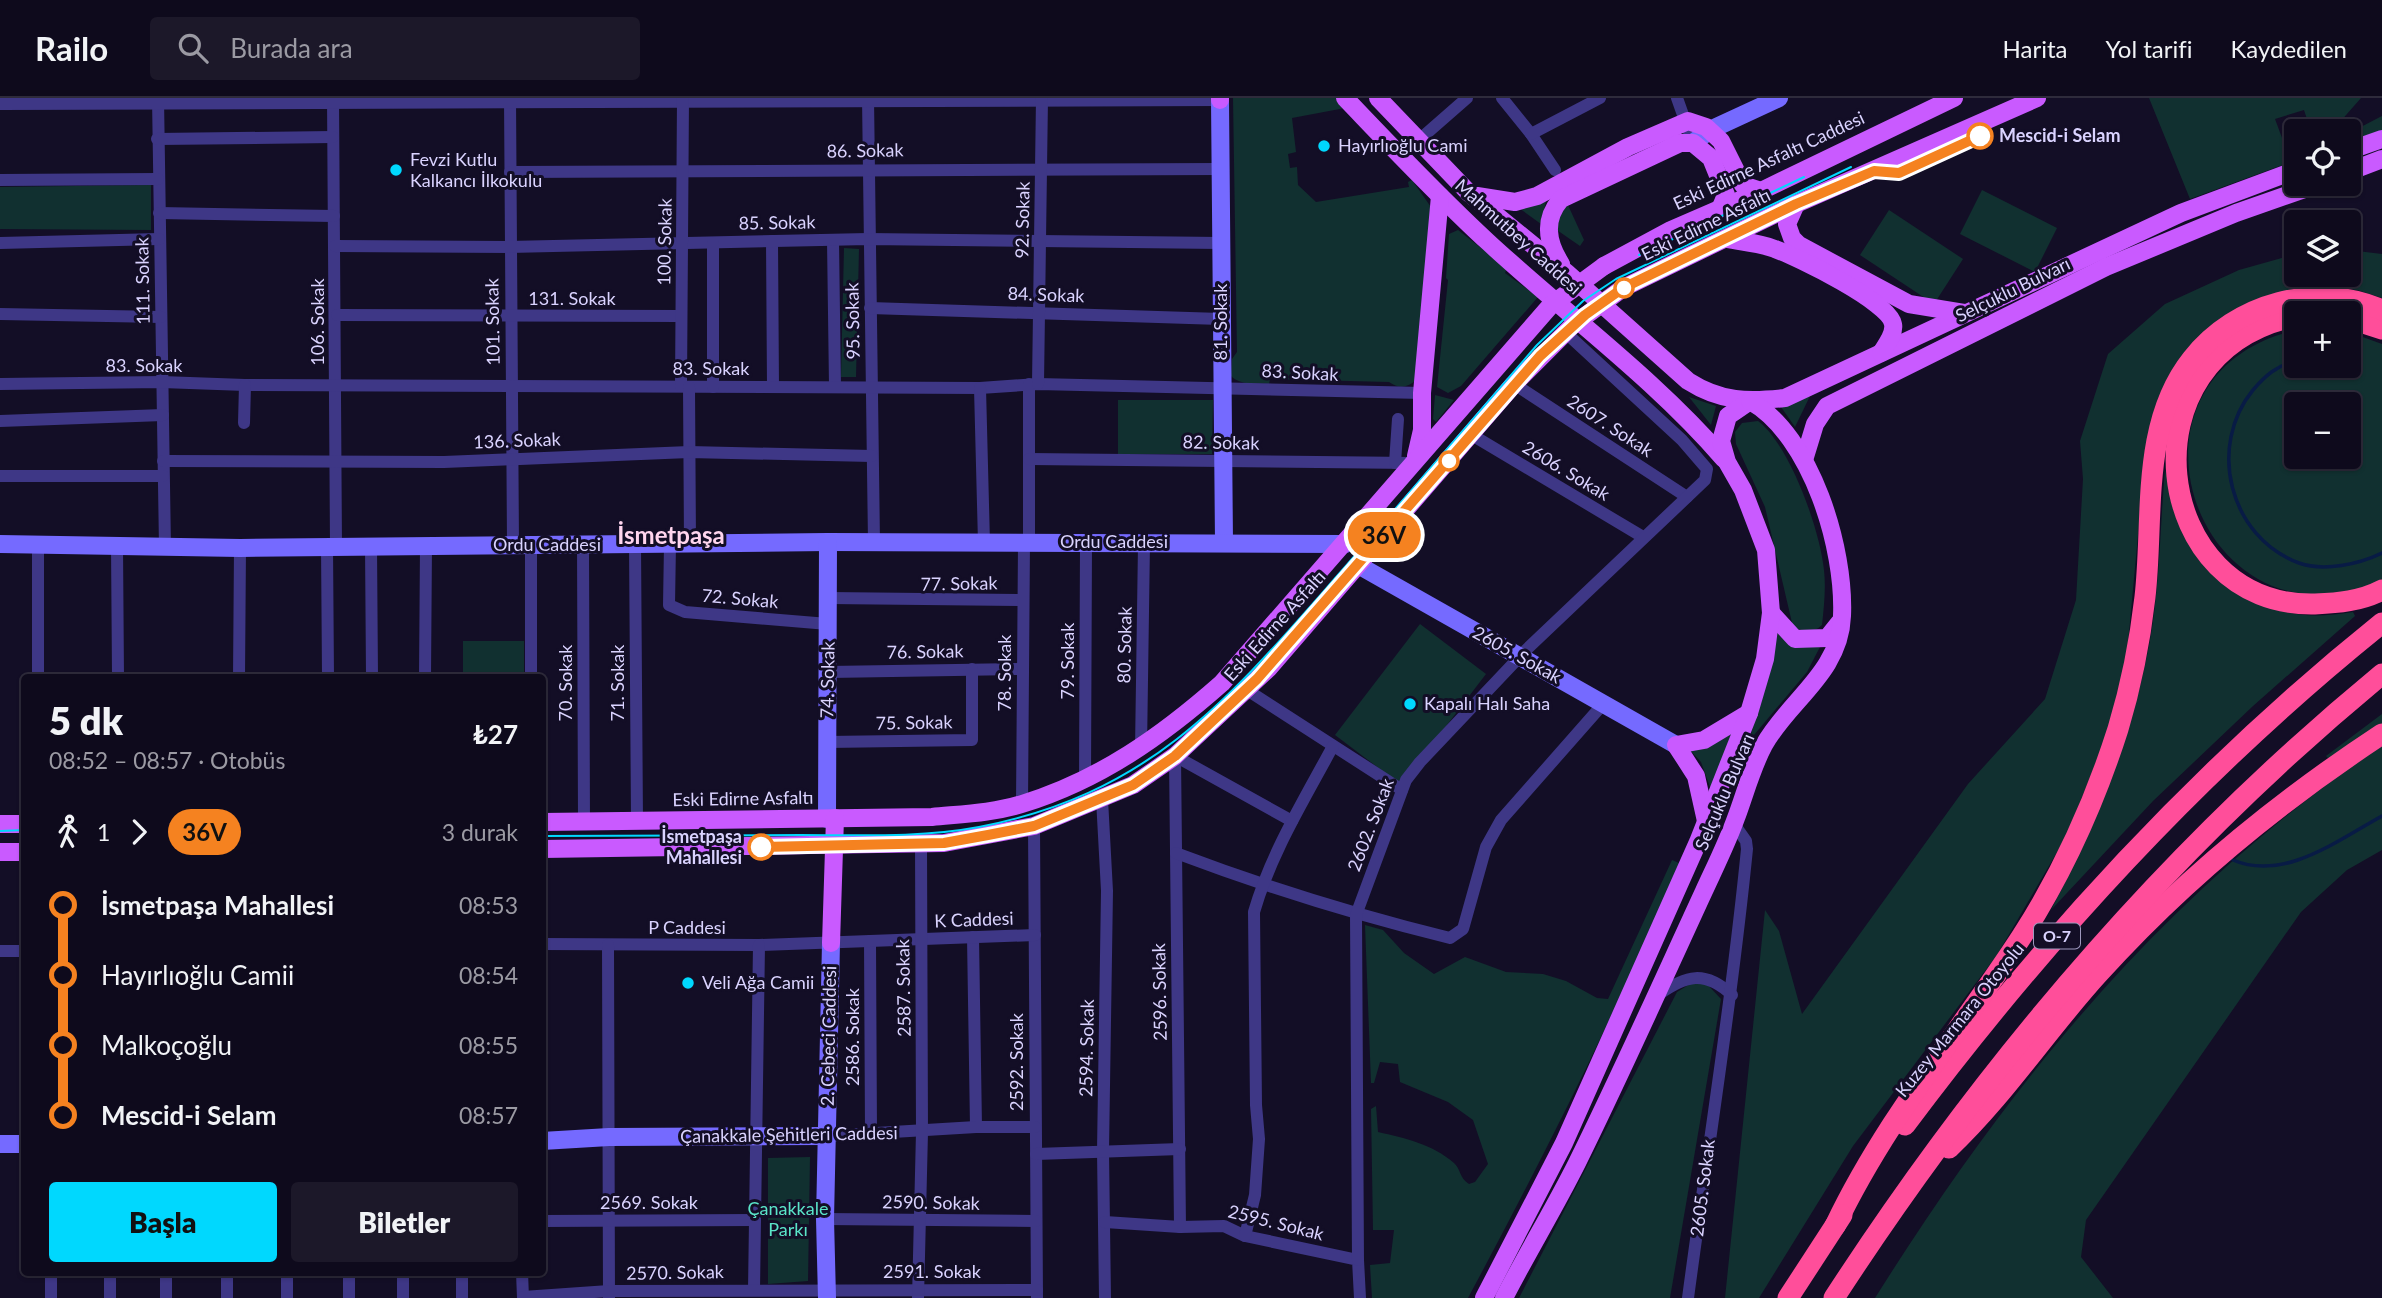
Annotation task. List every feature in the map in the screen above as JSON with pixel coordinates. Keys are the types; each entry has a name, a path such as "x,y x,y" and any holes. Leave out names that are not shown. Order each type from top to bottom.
{"highway":[{"path":"1835,1226 1860,1172 1892,1121 2023,934 2086,815 2118,727 2131,677 2145,595 2159,436 2175,385 2190,360 2217,332 2262,307 2317,297 2354,301 2382,310"},
{"path":"2284,319 2240,338 2208,365 2185,404 2176,441 2175,472 2182,506 2195,535 2213,559 2230,575 2266,595 2304,604 2327,604 2347,602 2382,590"},
{"path":"2361,322 2382,329"},
{"name":"Kuzey Marmara Otoyolu","path":"1788,1298 1835,1226 1935,1085 2062,929 2138,846 2220,765 2292,699 2382,624"},
{"name":"O-7","path":"1835,1298 1907,1188 2013,1048 2137,905 2276,765 2382,674"},
{"path":"1907,1188 1964,1134 2064,1012 2143,928 2253,830 2382,734"}],"main road":[{"name":"Mahmutbey Caddesi","path":"1345,98 1490,244 1623,358 1701,432 1727,462"},
{"name":"Mahmutbey Caddesi","path":"1378,98 1469,194 1567,273 1688,382 1707,394 1726,400 1750,401"},
{"path":"1567,273 1555,253 1549,233 1552,211 1561,200 1680,143 1693,143 1710,130 1779,98"},
{"name":"Eski Edirne Asfaltı Caddesi","path":"1604,266 1721,207 1761,191 1922,104 1954,98"},
{"name":"Eski Edirne Asfaltı","path":"546,849 944,843 1034,826 1133,785 1175,756 1247,690 1359,565 1514,384 1569,329 1623,288 1796,204 2037,98"},
{"name":"81. Sokak","path":"1220,99 1221,462 1224,542"},
{"path":"1469,194 1495,201 1515,202 1537,196 1640,141 1688,121 1710,130 1721,141 1743,185 1761,191"},
{"path":"2361,146 2382,139"},
{"path":"1693,143 1711,158 1724,186 1726,195 1721,207"},
{"path":"2361,167 2382,159"},
{"name":"Selçuklu Bulvarı","path":"1750,401 1785,398 2182,213 2284,175"},
{"path":"1404,463 1422,430 1422,393 1440,196"},
{"name":"Selçuklu Bulvarı","path":"1504,1298 1576,1166 1734,824 1765,743 1821,675 1836,649 1842,617 1835,545 1804,460 1815,424 1827,406 2106,267 2223,218 2285,196"},
{"path":"1796,204 1787,224 1792,238 1799,245 1909,304 1964,313"},
{"path":"1727,239 1758,244 1799,259 1880,305 1893,323 1893,332 1881,353"},
{"name":"Eski Edirne Asfaltı","path":"546,822 932,817 993,811 1022,804 1085,780 1141,749 1172,727 1222,683 1345,544 1404,463 1551,305 1604,266"},
{"path":"1727,462 1721,441 1724,426 1738,407 1750,401 1777,421 1804,460"},
{"name":"Selçuklu Bulvarı","path":"1485,1298 1564,1143 1706,822 1749,713 1765,659 1771,613 1766,550 1742,490 1727,462"},
{"name":"Ordu Caddesi","path":"0,544 240,548 828,542 1345,544"},
{"name":"74. Sokak","path":"828,542 827,742 831,819"},
{"name":"2605. Sokak","path":"1359,565 1676,745"},
{"path":"1771,613 1795,639 1812,640 1827,638 1842,617"},
{"path":"1706,822 1702,791 1696,776 1676,745 1704,740 1749,713"},
{"path":"831,819 831,943"},
{"path":"0,824 21,824"},
{"path":"0,852 21,852"},
{"name":"2. Cebeci Caddesi","path":"827,1293 825,1219 831,943"},
{"name":"Çanakkale Şehitleri Caddesi","path":"546,1141 609,1137 827,1136"},
{"path":"0,1144 21,1144"}],"street":[{"path":"1419,140 1467,98"},
{"path":"1502,98 1555,170"},
{"path":"1531,134 1600,98"},
{"path":"1677,98 1688,121 1693,143"},
{"name":"100. Sokak","path":"682,99 681,316 689,452 690,544"},
{"name":"92. Sokak","path":"1027,542 1038,312 1042,99"},
{"path":"0,104 158,101 1220,99"},
{"name":"101. Sokak","path":"510,100 511,386 531,674"},
{"name":"95. Sokak","path":"868,100 874,543"},
{"name":"111. Sokak","path":"158,101 165,548"},
{"name":"106. Sokak","path":"328,674 337,315 333,101"},
{"path":"157,139 333,137"},
{"name":"86. Sokak","path":"510,172 683,173 869,168 1221,169"},
{"path":"0,180 158,179"},
{"path":"159,213 334,216"},
{"path":"0,243 159,239"},
{"name":"85. Sokak","path":"335,246 509,247 682,241 713,243 868,239 1221,243"},
{"path":"833,240 835,387"},
{"path":"772,241 773,387"},
{"path":"713,243 713,387"},
{"name":"84. Sokak","path":"870,308 1221,319"},
{"path":"0,314 161,317"},
{"name":"131. Sokak","path":"337,315 681,316"},
{"name":"2602. Sokak","path":"1358,1261 1356,915 1402,790 1420,762 1519,657 1705,480 1707,469 1682,440 1569,329"},
{"name":"83. Sokak","path":"0,384 162,382 245,385 980,387 1034,384 1422,393"},
{"name":"2607. Sokak","path":"1514,384 1688,497"},
{"path":"244,423 245,385"},
{"path":"980,387 984,543"},
{"path":"0,421 163,415"},
{"path":"1398,419 1404,463"},
{"name":"2606. Sokak","path":"1472,435 1643,537"},
{"name":"136. Sokak","path":"163,461 334,459 444,462 689,452 872,456"},
{"name":"82. Sokak","path":"1029,459 1404,463"},
{"path":"0,476 163,476"},
{"name":"78. Sokak","path":"1022,804 1022,600 1027,542"},
{"name":"79. Sokak","path":"1085,780 1086,542"},
{"name":"80. Sokak","path":"1141,749 1144,542"},
{"path":"38,544 38,674"},
{"name":"71. Sokak","path":"635,544 637,821"},
{"name":"72. Sokak","path":"670,544 669,605 685,612 828,624"},
{"path":"371,545 372,674"},
{"path":"425,674 426,545"},
{"name":"70. Sokak","path":"583,545 584,821"},
{"path":"117,546 118,674"},
{"path":"239,674 240,548"},
{"name":"77. Sokak","path":"828,601 1022,600"},
{"name":"75. Sokak","path":"827,742 972,740 972,669"},
{"name":"76. Sokak","path":"828,671 1022,669"},
{"path":"1247,690 1402,790"},
{"path":"1176,853 1262,886 1356,915 1450,938 1463,929 1486,846 1501,820 1604,702"},
{"path":"1245,1236 1255,1195 1258,1161 1254,912 1262,886 1292,821 1333,746"},
{"path":"1175,756 1292,821"},
{"name":"2596. Sokak","path":"1175,756 1180,1227"},
{"name":"2594. Sokak","path":"1102,799 1107,891 1103,1151 1105,1298"},
{"name":"2605. Sokak","path":"1688,1298 1714,1100 1732,995 1747,849 1746,841 1734,824"},
{"name":"2592. Sokak","path":"1034,826 1037,1294"},
{"name":"2587. Sokak","path":"918,1294 922,1132 920,843"},
{"name":"K Caddesi","path":"831,943 1035,934"},
{"path":"973,937 976,1127"},
{"name":"2586. Sokak","path":"870,941 871,1134"},
{"name":"P Caddesi","path":"546,944 831,943"},
{"path":"608,945 609,1295"},
{"path":"754,1290 759,945"},
{"path":"0,951 21,951"},
{"path":"1654,998 1673,984 1691,977 1720,984 1732,995"},
{"name":"Çanakkale Şehitleri Caddesi","path":"827,1136 976,1127 1035,1127"},
{"path":"1036,1154 1180,1149"},
{"name":"2590. Sokak","path":"825,1219 1036,1221"},
{"name":"2569. Sokak","path":"546,1221 755,1220"},
{"name":"2595. Sokak","path":"1105,1223 1180,1227 1224,1226 1245,1236 1358,1261"},
{"path":"1358,1261 1360,1298"},
{"path":"51,1276 51,1298"},
{"path":"110,1276 110,1298"},
{"path":"166,1276 166,1298"},
{"path":"227,1276 227,1298"},
{"path":"286,1276 286,1298"},
{"path":"349,1276 349,1298"},
{"path":"403,1276 403,1298"},
{"path":"462,1276 462,1298"},
{"path":"522,1276 523,1297"},
{"name":"2570. Sokak","path":"523,1297 754,1290 827,1293"},
{"name":"2591. Sokak","path":"827,1293 1037,1294"}],"green space":[{"path":"1233,98 1336,98 1345,108 1292,118 1296,152 1288,154 1290,168 1297,167 1298,185 1316,202 1409,187 1408,182 1412,180 1433,210 1416,380 1413,383 1400,387 1389,382 1270,379 1269,384 1254,384 1244,383 1231,376 1232,359 1237,352"},
{"path":"2149,98 2361,98 2343,119 2307,119 2304,110 2275,119 2284,143 2284,165 2190,199"},
{"path":"2382,116 2382,130 2361,138 2361,127"},
{"path":"151,185 151,230 0,229 0,187"},
{"path":"1982,190 2057,228 2035,272 1960,234"},
{"path":"1546,201 1541,224 1519,208"},
{"path":"1567,203 1584,240 1580,246 1554,228"},
{"path":"1889,210 1963,259 1934,304 1860,255"},
{"path":"1458,230 1507,268 1505,273 1538,297 1461,386 1448,393 1437,387 1448,280 1449,234"},
{"path":"844,248 859,249 856,377 841,377"},
{"path":"2361,251 2382,254 2382,298 2357,290 2317,287 2361,287"},
{"path":"2284,257 2284,287 2301,287 2264,298 2145,460 2127,654 2109,730 2067,835 1997,955 1853,1146 1759,1298 1725,1298 1765,910 1779,931 1802,1014 1968,784 2045,699 2076,600 2083,479 2080,441 2108,354 2165,304 2239,270"},
{"path":"2284,335 2284,378 2361,378 2361,336 2382,344 2382,581 2317,595 2263,582 2222,548 2196,502 2188,450 2201,400 2236,357"},
{"path":"1435,395 1454,400 1436,422 1433,419"},
{"path":"1810,396 1795,427 1781,407"},
{"path":"1689,397 1716,406 1711,425"},
{"path":"1118,400 1213,400 1212,454 1118,454"},
{"path":"1758,421 1770,433 1792,468 1816,533 1825,584 1822,625 1812,631 1793,627 1765,507 1736,444 1735,432 1742,423"},
{"path":"2165,469 2174,511 2184,532 2206,560 2235,585 2250,596 2280,610 2313,615 2353,612 2355,616 2253,706 2153,801 2051,910 2111,779 2134,710 2150,640 2156,598"},
{"path":"1420,624 1486,674 1401,785 1335,735"},
{"path":"1774,630 1795,645 1821,645 1807,672 1749,741 1771,663"},
{"path":"463,641 524,641 524,674 463,674"},
{"path":"2382,714 2382,727 2331,761 2326,756"},
{"path":"1731,734 1711,790 1701,762 1687,747 1708,746"},
{"path":"2382,745 2382,850 2347,870 2301,912 2086,1220 2081,1257 2113,1298 1875,1298 1982,1139 2039,1065 2099,994 2162,927 2230,863 2303,802"},
{"path":"1672,860 1679,863 1631,974 1552,1137 1468,1298 1372,1298 1370,1265 1390,1263 1394,1230 1373,1230 1371,1109 1376,1106 1378,1132 1408,1139 1446,1156 1469,1184 1475,1182 1488,1164 1473,1120 1448,1102 1400,1082 1398,1064 1380,1062 1374,1083 1371,1083 1365,925 1383,930 1404,953 1434,974 1465,957 1506,972 1543,974 1566,981 1597,998 1608,999"},
{"path":"1706,983 1721,999 1670,1298 1519,1298 1677,992 1690,984"},
{"name":"Çanakkale Parkı","path":"810,1157 808,1281 768,1284 768,1158"}],"waterway":[{"path":"2284,365 2253,390 2239,412 2231,437 2229,462 2232,488 2242,512 2256,533 2275,550 2309,566 2330,567 2382,553"},
{"path":"2233,860 2272,866 2291,862 2329,846 2382,816"}],"tram line":[{"path":"546,836 935,833 979,827 1041,811 1095,790 1143,763 1186,732 1226,696 1304,613 1537,345 1583,301 1616,279 1851,167"},
{"path":"1639,255 1804,177"},
{"path":"0,831 21,830"}],"bus line":[{"name":"36V","path":"761,847 944,843 1034,826 1133,785 1175,756 1247,690 1514,384 1565,332 1598,305 1623,288 1796,204 1874,171 1899,173 1980,136"}],"place":[{"name":"Mescid-i Selam","path":"1980,136"},
{"name":"Hayırlıoğlu Cami","path":"1324,146"},
{"name":"Fevzi Kutlu Kalkancı İlkokulu","path":"396,170"},
{"name":"Kapalı Halı Saha","path":"1410,704"},
{"name":"İsmetpaşa Mahallesi","path":"761,847"},
{"name":"Veli Ağa Camii","path":"688,983"}],"district":[{"name":"İsmetpaşa","path":"671,536"}]}
